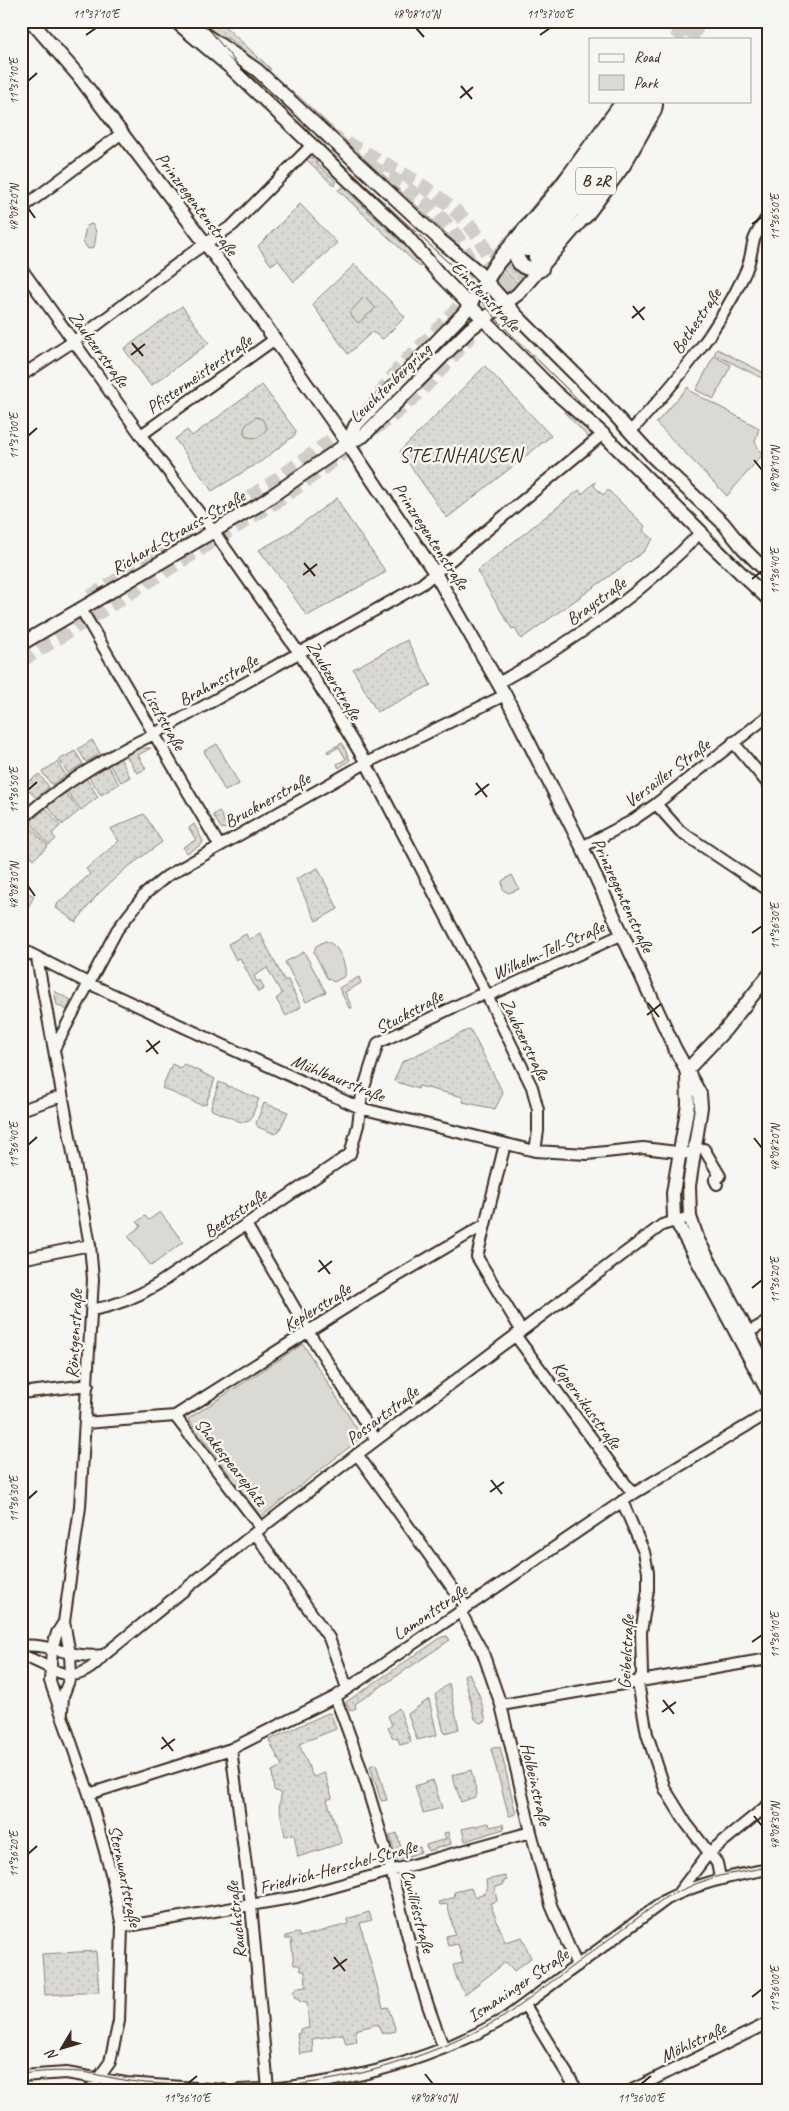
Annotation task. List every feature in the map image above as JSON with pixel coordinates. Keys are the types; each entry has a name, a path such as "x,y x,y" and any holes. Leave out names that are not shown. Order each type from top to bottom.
{"highway":[{"path":"486,280 497,263 529,255 572,173 623,102"},
{"name":"B 2R","path":"529,255 634,102"},
{"name":"B 2R","path":"529,255 602,174 648,102"},
{"name":"B 2R","path":"585,216 623,165 654,110 656,102"}],"main road":[{"name":"Prinzregentenstraße","path":"31,21 77,74 275,339 348,443 435,573 506,695 582,847 686,1071 700,1094 702,1101 699,1152 688,1197 690,1217 698,1240 768,1392"},
{"name":"Einsteinstraße","path":"175,21 232,69 404,234 432,266 564,400 603,434 701,532 712,546 768,599"},
{"name":"Einsteinstraße","path":"187,21 202,34 238,55 257,70 434,235 486,280 676,480 723,522 743,548 768,573"},
{"name":"Leuchtenbergring","path":"348,443 363,436 470,329 518,294 529,255 585,216"},
{"name":"Leuchtenbergring","path":"348,443 355,426 440,339 470,304 486,280"},
{"name":"Richard-Strauss-Straße","path":"21,644 260,504 348,443"},
{"path":"686,1071 725,1030 768,976"},
{"name":"Prinzregentenstraße","path":"686,1071 689,1098 672,1193 674,1220 741,1332 768,1370"}],"street":[{"path":"21,209 122,133"},
{"path":"21,376 74,341 193,252 233,225 312,145"},
{"name":"Bothestraße","path":"630,432 677,377 715,326 744,276 752,256 753,241 768,216"},
{"name":"Zaubzerstraße","path":"21,268 141,435 214,532 299,653 366,763 486,994 532,1088 538,1110 538,1131 535,1151"},
{"name":"Pfistermeisterstraße","path":"141,435 275,339"},
{"name":"Brahmsstraße","path":"21,820 55,792 114,753 154,734 422,584 603,434"},
{"name":"Braystraße","path":"498,683 588,629 648,583 701,532"},
{"name":"Lisztstraße","path":"82,609 218,845"},
{"name":"Brucknerstraße","path":"88,983 117,930 145,894 167,876 218,845 366,763 506,695"},
{"name":"Versailler Straße","path":"582,847 630,822 656,804 768,716"},
{"path":"733,742 768,784"},
{"path":"656,804 680,831 768,890"},
{"name":"Wilhelm-Tell-Straße","path":"486,994 494,993 623,934"},
{"name":"Mühlbaurstraße","path":"21,949 88,983 360,1108 535,1151 586,1154 643,1148 699,1152"},
{"name":"Röntgenstraße","path":"38,958 90,1245 93,1279 79,1516 64,1622 70,1654 71,1675"},
{"path":"54,1049 88,983"},
{"name":"Stuckstraße","path":"360,1108 378,1043 476,996 486,994"},
{"path":"21,1110 62,1096"},
{"name":"Beetzstraße","path":"92,1310 110,1307 143,1293 247,1226 350,1154 358,1125 360,1108"},
{"path":"484,1225 505,1144"},
{"path":"699,1152 720,1176 715,1180 717,1184"},
{"name":"Possartstraße","path":"71,1675 84,1673 94,1666 104,1655 258,1530 662,1225 674,1220 690,1217"},
{"name":"Keplerstraße","path":"85,1423 175,1416 447,1245 484,1225"},
{"name":"Kopernikusstraße","path":"484,1225 477,1257 518,1332 633,1494"},
{"path":"247,1226 308,1331 376,1440"},
{"path":"21,1259 90,1245"},
{"path":"741,1332 768,1321"},
{"path":"21,1393 88,1385"},
{"name":"Lamontstraße","path":"90,1794 230,1749 335,1697 622,1501 768,1413"},
{"name":"Shakespeareplatz","path":"175,1416 258,1530"},
{"name":"Holbeinstraße","path":"357,1454 463,1609 483,1653 501,1705 531,1832 551,1905 577,1966"},
{"name":"Geibelstraße","path":"622,1501 644,1552 648,1572 648,1590 642,1632 642,1674 638,1683 649,1741 666,1789 681,1816 717,1863 720,1878"},
{"path":"258,1530 329,1638 347,1688"},
{"name":"Röntgenstraße","path":"50,1669 52,1649 57,1633 64,1622"},
{"path":"21,1646 52,1649 85,1657 104,1655"},
{"path":"21,1655 50,1669 71,1675"},
{"path":"501,1705 638,1683 768,1659"},
{"name":"Sternwartstraße","path":"50,1669 50,1681 90,1794 112,1877 122,1927 119,2021 110,2062 90,2090"},
{"name":"Sternwartstraße","path":"62,1712 64,1696 71,1675"},
{"name":"Cuvilliésstraße","path":"335,1697 350,1735 373,1806 413,1957 444,2048"},
{"name":"Rauchstraße","path":"230,1749 252,1906 268,2089"},
{"path":"678,1893 709,1853 768,1805"},
{"name":"Friedrich-Herschel-Straße","path":"122,1927 297,1897 531,1832"},
{"name":"Ismaninger Straße","path":"240,2090 268,2089 318,2083 366,2073 444,2048 485,2030 525,2005 657,1905 678,1893 720,1878 768,1869"},
{"path":"525,2005 577,2090"},
{"name":"Möhlstraße","path":"632,2090 768,2023"},
{"path":"21,2076 54,2073 99,2077 126,2082 224,2090"}],"green space":[{"path":"195,21 219,21 271,69 269,71 230,40 215,34"},
{"path":"297,95 473,258 471,261 295,97"},
{"path":"309,157 318,160 316,163 336,181 334,186 305,158"},
{"path":"566,166 529,215 491,259 489,256"},
{"path":"343,187 401,242 403,240 424,264 420,267 338,190"},
{"path":"300,204 337,243 294,282 278,260 271,265 258,246"},
{"path":"92,224 96,232 95,241 94,247 88,249 83,242 86,226"},
{"path":"507,262 514,271 526,277 519,285 501,268"},
{"path":"355,264 405,317 383,339 372,332 348,354 312,304"},
{"path":"364,297 376,308 358,323 349,313"},
{"path":"182,306 209,343 151,386 124,349"},
{"path":"717,349 768,375 768,381 714,354"},
{"path":"714,356 731,365 714,399 696,390"},
{"path":"485,366 551,436 447,518 400,451"},
{"path":"262,385 296,431 295,435 263,460 212,491 175,439 187,430 192,436"},
{"path":"688,387 690,391 759,428 755,442 762,455 727,496 656,423"},
{"path":"566,410 595,434 592,441 564,412"},
{"path":"256,417 262,419 267,428 258,437 245,436 244,429"},
{"path":"595,482 594,486 603,495 608,490 645,526 643,530 653,539 643,552 521,639 515,628 512,629 477,571 579,490 582,494"},
{"path":"337,498 345,513 386,572 307,616 259,550 286,535"},
{"path":"407,640 431,685 377,712 353,669"},
{"path":"92,740 100,753 86,762 78,749"},
{"path":"342,743 350,760 339,768 337,764 346,759 339,747 328,753 327,751"},
{"path":"217,744 239,784 225,791 204,751"},
{"path":"140,748 151,748 138,755 146,769 137,773 126,755"},
{"path":"75,751 83,764 68,773 59,760"},
{"path":"120,758 130,777 121,782 109,764"},
{"path":"57,762 66,775 52,785 42,772"},
{"path":"107,765 119,784 101,795 88,776"},
{"path":"39,774 49,787 36,798 24,785"},
{"path":"86,778 98,797 81,810 67,791"},
{"path":"65,792 79,811 62,825 48,806"},
{"path":"46,808 60,826 52,834 56,839 49,845 30,822"},
{"path":"219,811 226,824 234,820 236,824 226,829 221,828 213,815"},
{"path":"144,814 162,842 124,870 98,894 76,922 56,908 58,903 90,874 86,869 119,841 110,829"},
{"path":"28,824 48,846 34,859 21,848 21,831"},
{"path":"194,824 203,841 202,844 187,853 183,847 196,840 189,828"},
{"path":"318,868 338,909 316,921 296,879"},
{"path":"512,875 519,889 509,893 503,890 502,881"},
{"path":"21,889 34,896 21,921"},
{"path":"260,933 284,980 288,980 301,1007 286,1016 276,999 282,994 267,968 254,976 257,982 260,980 264,989 258,992 240,958 236,960 228,944 246,934 249,940"},
{"path":"325,941 338,950 345,966 345,976 334,982 327,978 314,952 316,946"},
{"path":"304,952 326,992 306,1002 285,962"},
{"path":"359,977 361,983 345,992 352,1008 349,1008 339,988"},
{"path":"54,991 71,1000 67,1010 57,1005"},
{"path":"470,1029 503,1093 495,1109 463,1102 463,1097 419,1086 418,1089 394,1081 402,1062"},
{"path":"172,1064 180,1068 184,1064 215,1079 206,1104 201,1105 162,1088"},
{"path":"219,1082 259,1099 250,1120 241,1122 212,1110 211,1107"},
{"path":"264,1103 288,1112 279,1131 275,1134 258,1127 256,1123"},
{"path":"160,1212 183,1242 151,1266 128,1236 141,1226 137,1222 145,1216 149,1220"},
{"path":"303,1344 362,1437 261,1517 188,1419"},
{"path":"447,1636 450,1640 355,1704 356,1708 350,1711 346,1702 442,1637"},
{"path":"469,1673 480,1697 486,1721 480,1723 475,1719 464,1675"},
{"path":"449,1683 459,1729 444,1733 435,1695"},
{"path":"429,1699 437,1735 417,1740 408,1714"},
{"path":"399,1708 411,1742 400,1745 398,1739 393,1738 388,1728 392,1725 388,1716"},
{"path":"328,1713 331,1714 336,1729 299,1744 313,1777 325,1773 332,1798 327,1800 342,1843 298,1857 294,1834 285,1836 279,1804 281,1799 280,1793 274,1790 272,1771 282,1766 269,1740"},
{"path":"500,1747 516,1814 509,1816 491,1749"},
{"path":"376,1764 387,1800 381,1801 370,1766"},
{"path":"471,1770 477,1794 475,1797 461,1802 452,1775"},
{"path":"433,1780 442,1808 423,1813 415,1786"},
{"path":"489,1823 490,1827 503,1824 504,1829 465,1841 462,1829"},
{"path":"448,1832 451,1844 428,1851 426,1845 446,1839 444,1833"},
{"path":"397,1833 402,1852 420,1847 421,1852 397,1860 390,1836"},
{"path":"505,1876 507,1880 504,1881 503,1885 496,1887 495,1890 497,1901 490,1903 505,1942 522,1937 531,1958 514,1971 506,1962 465,1994 457,1979 453,1965 463,1963 458,1944 448,1946 446,1936 455,1934 447,1904 440,1905 439,1902 455,1897 454,1892 471,1888 474,1897 485,1893 487,1889 486,1880"},
{"path":"369,1912 372,1920 360,1923 383,2008 388,2007 396,2031 382,2034 378,2024 355,2030 357,2042 346,2044 343,2034 312,2039 313,2052 300,2054 297,2034 300,2033 300,2029 309,2028 307,2003 300,2002 295,1998 293,1992 297,1988 306,1987 305,1971 301,1971 300,1965 294,1965 291,1939 285,1939 285,1936 298,1933 300,1937 348,1924 347,1919"},
{"path":"96,1951 99,1992 45,1995 42,1954"}],"tunnel":[{"path":"677,38 687,21"},
{"path":"691,38 701,21"},
{"path":"237,61 305,121"},
{"path":"297,126 393,179 421,199 450,228 462,244 469,261 471,278 467,294 461,303 446,322 401,366 380,394"},
{"path":"328,134 412,179 453,209 469,224 481,241 487,255 492,281"},
{"path":"467,315 524,252"},
{"path":"475,322 534,259"},
{"path":"374,429 414,397 471,335"},
{"path":"90,597 272,483 362,418"},
{"path":"21,661 282,498 359,442"}],"tram line":[{"path":"202,21 243,71 450,264 500,323 768,590"},
{"path":"21,2074 72,2071 145,2083 229,2088 301,2084 372,2070 407,2060 441,2047 505,2016 666,1897 719,1876 768,1867"}],"railway":[{"path":"761,21 768,25"}],"district":[{"name":"STEINHAUSEN","path":"461,455"}]}
